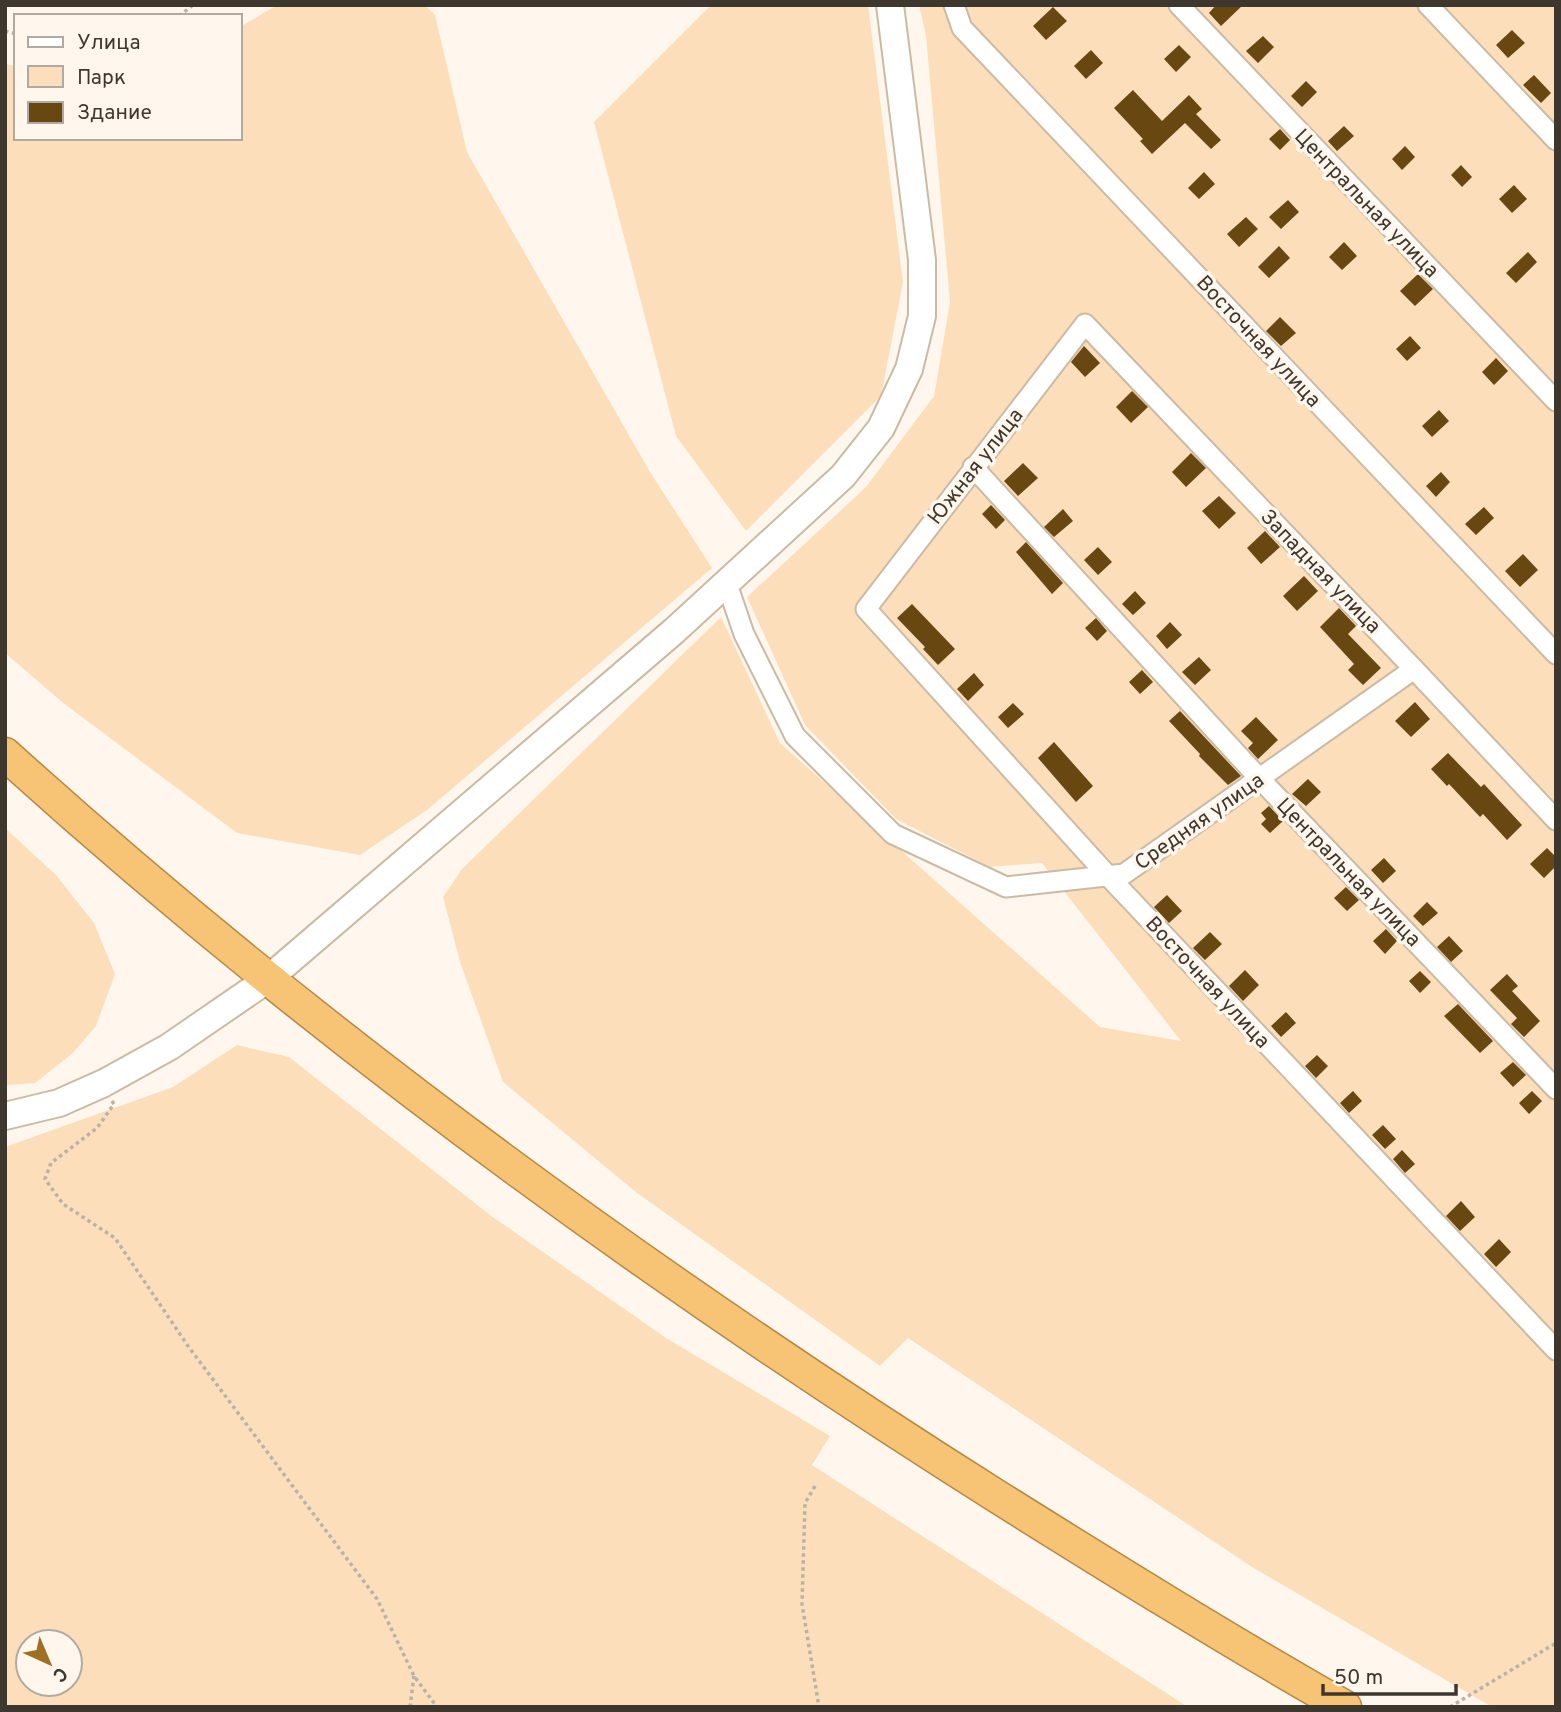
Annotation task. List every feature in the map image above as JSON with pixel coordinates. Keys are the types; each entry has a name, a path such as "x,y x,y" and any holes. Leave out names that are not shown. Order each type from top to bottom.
{"highway":[{"path":"5,754 108,845 268,979 540,1186 743,1330 943,1462 1220,1636 1345,1707"}],"main road":[{"path":"5,1116 59,1103 104,1083 169,1047 268,979 727,584 843,476 881,428 909,369 922,316 922,260 890,5"}],"street":[{"name":"Восточная улица","path":"954,5 962,28 1556,654"},
{"name":"Центральная улица","path":"1179,5 1556,401"},
{"path":"1428,5 1556,140"},
{"name":"Южная улица","path":"866,609 1085,324"},
{"name":"Западная улица","path":"1085,324 1556,820"},
{"name":"Центральная улица","path":"973,467 1259,778 1556,1089"},
{"name":"Средняя улица","path":"727,584 744,634 795,736 893,834 1006,887 1124,874 1414,668"},
{"name":"Восточная улица","path":"866,609 1109,877 1556,1350"}],"path":[{"path":"104,1083 114,1104 97,1128 51,1163 45,1179 63,1203 115,1237 188,1346 377,1599 414,1676 437,1707"},
{"path":"816,1486 805,1503 802,1604 819,1707"},
{"path":"1450,1707 1556,1643"},
{"path":"410,1707 414,1676"}],"green space":[{"path":"277,5 425,5 435,15 467,152 650,472 712,568 427,810 360,855 237,833 62,702 5,653 5,64 14,66 14,140 242,140 242,26"},
{"path":"711,5 868,5 903,282 881,396 746,531 676,436 594,122"},
{"path":"919,5 1556,5 1556,1707 1492,1707 1252,1567 908,1338 880,1366 637,1193 503,1082 460,962 443,897 462,869 721,617 780,743 1100,1027 1181,1041 1042,863 990,867 896,819 805,725 747,597 866,487 934,396 950,302 926,36"},
{"path":"5,828 56,875 94,923 115,974 96,1026 73,1053 35,1083 8,1085 5,1085"},
{"path":"237,1045 289,1057 490,1215 666,1338 830,1436 812,1465 1188,1707 5,1707 5,1147 173,1087"}],"building":[{"path":"1216,5 1243,5 1221,26 1209,13"},
{"path":"1053,7 1067,21 1046,40 1033,26"},
{"path":"1512,30 1525,43 1508,58 1496,45"},
{"path":"1263,36 1274,47 1258,63 1246,51"},
{"path":"1179,45 1191,57 1176,72 1164,59"},
{"path":"1091,50 1103,63 1086,79 1074,66"},
{"path":"1534,75 1551,93 1541,103 1523,85"},
{"path":"1306,81 1317,92 1302,107 1291,96"},
{"path":"1133,90 1162,121 1189,95 1202,109 1196,114 1221,140 1211,149 1185,123 1152,154 1140,141 1143,139 1114,108"},
{"path":"1344,126 1354,136 1337,151 1328,141"},
{"path":"1280,129 1290,140 1280,150 1269,139"},
{"path":"1405,146 1415,157 1402,170 1392,159"},
{"path":"1461,165 1472,177 1462,187 1451,175"},
{"path":"1204,172 1215,184 1199,199 1188,188"},
{"path":"1514,185 1527,199 1512,213 1499,199"},
{"path":"1288,200 1299,212 1281,229 1269,217"},
{"path":"1246,217 1258,229 1239,247 1227,234"},
{"path":"1344,242 1357,256 1342,270 1329,257"},
{"path":"1279,246 1290,258 1269,278 1258,267"},
{"path":"1528,252 1537,262 1516,283 1506,273"},
{"path":"1418,274 1433,289 1415,306 1400,291"},
{"path":"1280,317 1296,333 1281,346 1266,331"},
{"path":"1410,336 1421,348 1407,361 1396,349"},
{"path":"1084,346 1100,363 1085,377 1071,362"},
{"path":"1496,358 1508,371 1494,385 1482,372"},
{"path":"1132,391 1148,407 1131,423 1116,407"},
{"path":"1439,410 1449,421 1432,437 1422,426"},
{"path":"1191,453 1206,468 1186,487 1172,472"},
{"path":"1023,463 1038,478 1018,496 1004,481"},
{"path":"1441,472 1450,482 1436,497 1426,486"},
{"path":"1219,496 1236,513 1219,529 1202,511"},
{"path":"991,505 1005,520 996,529 982,514"},
{"path":"1484,507 1494,518 1476,535 1465,524"},
{"path":"1063,509 1073,521 1054,537 1044,527"},
{"path":"1265,531 1280,547 1261,564 1247,548"},
{"path":"1026,542 1063,583 1052,594 1016,552"},
{"path":"1098,547 1112,562 1098,575 1084,560"},
{"path":"1523,554 1538,570 1520,587 1505,571"},
{"path":"1304,576 1318,591 1297,611 1283,596"},
{"path":"1135,591 1146,603 1133,615 1122,604"},
{"path":"912,604 955,649 938,665 897,618"},
{"path":"1339,608 1356,626 1348,634 1381,668 1363,685 1348,670 1354,664 1320,627"},
{"path":"1096,618 1107,631 1097,641 1085,628"},
{"path":"1170,622 1182,635 1167,649 1156,636"},
{"path":"1199,657 1211,670 1195,685 1182,672"},
{"path":"1142,670 1153,682 1140,694 1129,682"},
{"path":"974,673 984,685 968,701 957,689"},
{"path":"1415,702 1430,719 1411,737 1395,721"},
{"path":"1013,703 1024,714 1008,728 998,717"},
{"path":"1180,711 1241,776 1228,785 1199,756 1169,721"},
{"path":"1256,717 1278,740 1258,759 1248,748 1253,743 1241,731"},
{"path":"1054,742 1093,786 1076,802 1038,758"},
{"path":"1448,753 1481,787 1484,784 1522,825 1507,840 1483,814 1480,817 1431,769"},
{"path":"1308,779 1321,792 1306,806 1292,794"},
{"path":"1269,806 1283,821 1270,833 1261,824 1266,819 1261,813"},
{"path":"1547,848 1556,857 1556,866 1544,878 1530,864"},
{"path":"1384,858 1396,871 1383,883 1371,870"},
{"path":"1346,887 1359,900 1347,911 1334,898"},
{"path":"1167,895 1182,911 1169,923 1154,907"},
{"path":"1427,902 1438,913 1423,926 1413,916"},
{"path":"1386,929 1397,941 1385,954 1373,941"},
{"path":"1210,932 1222,944 1205,960 1193,948"},
{"path":"1449,936 1463,951 1451,962 1437,947"},
{"path":"1245,970 1259,985 1243,1001 1229,986"},
{"path":"1420,971 1431,982 1420,993 1409,981"},
{"path":"1507,974 1518,986 1512,991 1540,1021 1524,1037 1511,1024 1517,1018 1490,990"},
{"path":"1458,1004 1493,1041 1480,1053 1444,1016"},
{"path":"1286,1012 1296,1023 1281,1037 1271,1026"},
{"path":"1317,1055 1328,1066 1316,1078 1305,1066"},
{"path":"1513,1062 1526,1075 1513,1087 1500,1073"},
{"path":"1353,1091 1362,1101 1349,1113 1340,1103"},
{"path":"1532,1091 1542,1101 1529,1114 1519,1103"},
{"path":"1383,1125 1396,1139 1385,1149 1372,1135"},
{"path":"1402,1150 1415,1164 1405,1173 1393,1159"},
{"path":"1461,1201 1475,1217 1460,1231 1446,1216"},
{"path":"1499,1239 1511,1252 1496,1267 1484,1254"}]}
